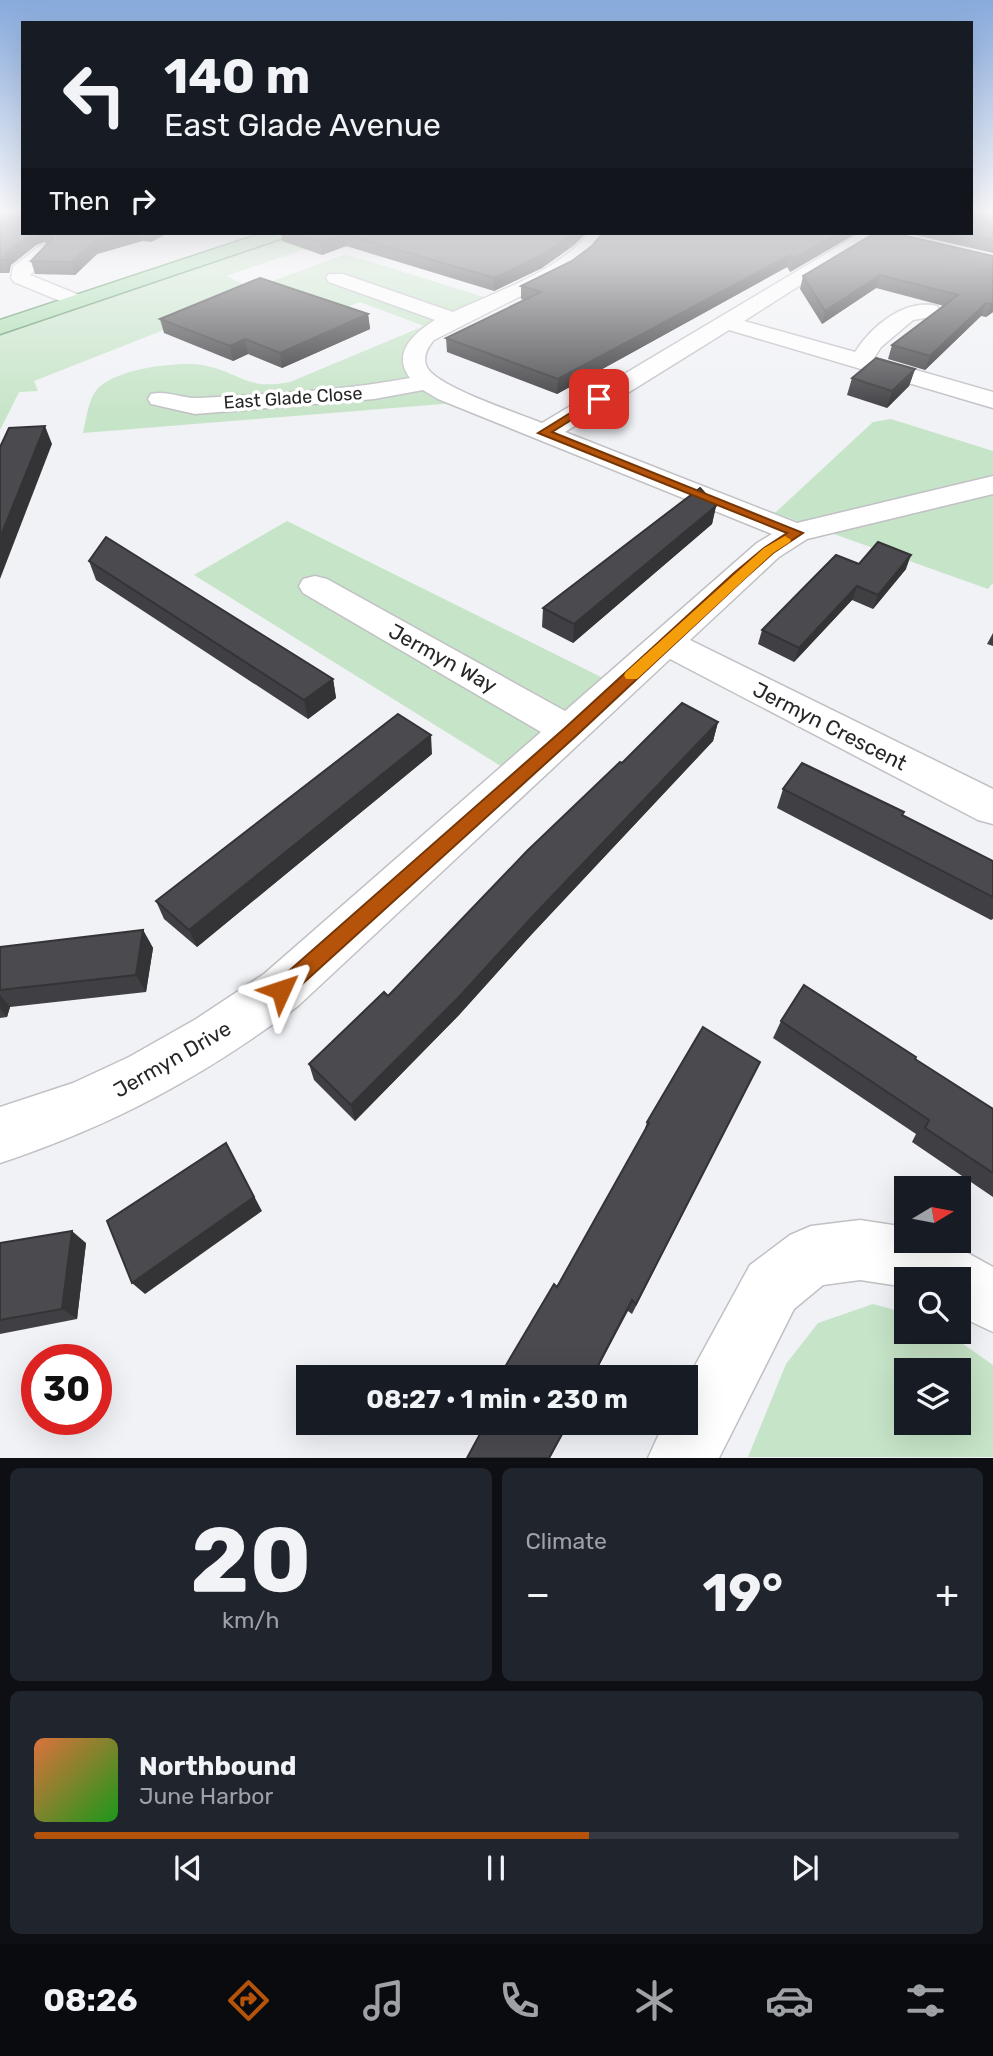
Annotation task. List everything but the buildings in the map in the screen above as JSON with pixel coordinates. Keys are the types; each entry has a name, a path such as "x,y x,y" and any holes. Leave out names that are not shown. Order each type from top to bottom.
{"main road":[{"path":"0,327 146,278"}],"street":[{"path":"21,278 77,301"},
{"path":"337,278 455,320"},
{"path":"541,278 426,335 416,345 412,358 415,371 447,394 796,533"},
{"path":"544,433 801,278"},
{"path":"861,361 872,343 906,315 929,311"},
{"path":"725,322 993,400"},
{"name":"East Glade Close","path":"160,399 195,406 374,393 427,382"},
{"name":"Jermyn Drive","path":"0,1135 48,1121 140,1082 214,1039 281,990 571,731 768,550 796,533 993,485"},
{"name":"Jermyn Way","path":"315,586 571,731"},
{"name":"Jermyn Crescent","path":"667,643 993,808"},
{"path":"682,1458 772,1287 811,1256 860,1250 919,1259 933,1267"},
{"path":"971,1288 993,1301"}],"green space":[{"path":"165,278 230,278 245,285 193,304 279,337 169,328 34,381 38,391 19,392 0,430 0,333"},
{"path":"281,278 423,278 487,298 447,315 424,329 407,349 402,363 418,384 455,403 83,433 95,392 103,384 129,372 191,364 215,368 263,384 290,382 424,326 360,302 345,308 270,282"},
{"path":"891,419 993,451 993,583 988,589 775,513 873,422"},
{"path":"287,521 605,679 504,768 194,575"},
{"path":"873,1304 894,1310 894,1344 963,1344 993,1365 993,1457 748,1457 786,1364 818,1323"}],"slow traffic":[{"path":"632,675 768,550 785,540"}],"route":[{"path":"281,990 571,731 768,550 796,533 544,433 599,399"}]}
